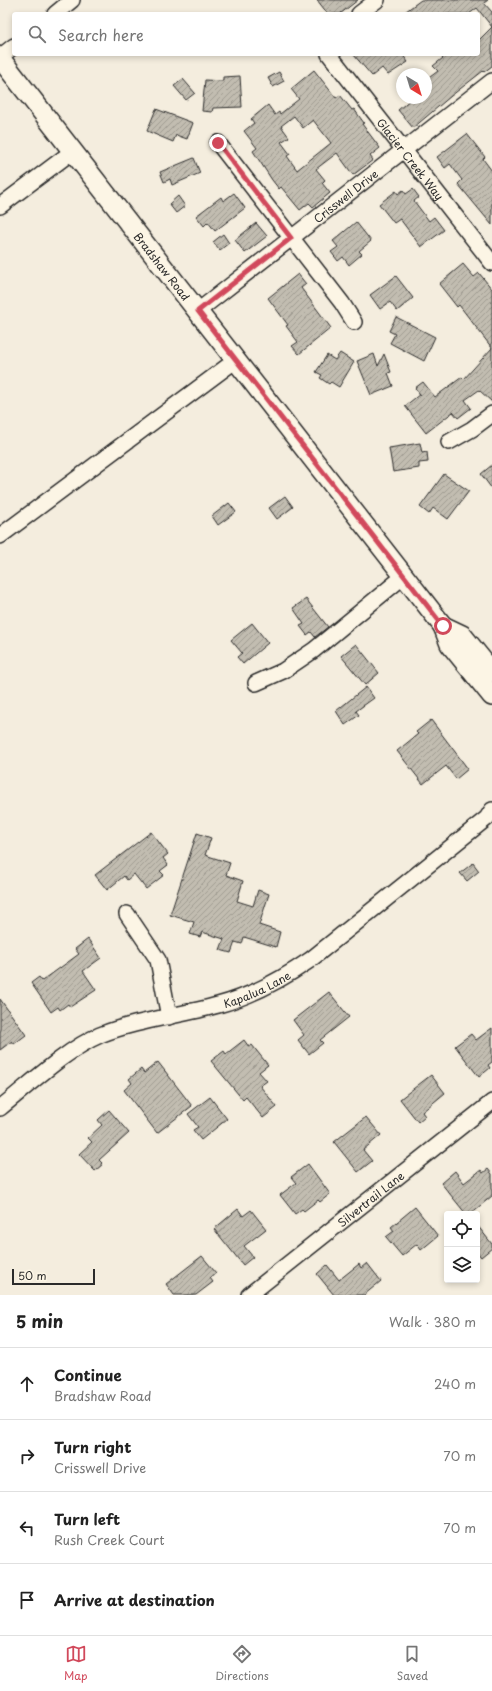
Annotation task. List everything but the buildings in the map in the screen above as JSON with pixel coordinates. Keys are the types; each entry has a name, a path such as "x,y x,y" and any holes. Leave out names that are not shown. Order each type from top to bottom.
{"main road":[{"name":"Bradshaw Road","path":"0,57 443,626 450,644 492,696"},
{"name":"Bradshaw Road","path":"443,626 462,635 492,672"}],"street":[{"path":"57,12 72,0"},
{"path":"362,12 377,0"},
{"path":"0,57 12,48"},
{"name":"Glacier Creek Way","path":"331,56 492,263"},
{"name":"Crisswell Drive","path":"198,311 492,81"},
{"path":"218,143 342,303 354,322"},
{"path":"0,206 73,151"},
{"path":"0,536 236,360"},
{"path":"449,442 472,430 492,414"},
{"path":"256,684 283,671 314,650 404,576"},
{"name":"Kapalua Lane","path":"0,1108 66,1056 92,1039 121,1027 219,1005 248,995 285,977 310,960 490,815"},
{"path":"127,914 158,960 168,1016"},
{"name":"Silvertrail Lane","path":"249,1295 492,1102"}],"route":[{"path":"218,143 291,238 198,311 443,626"}]}
